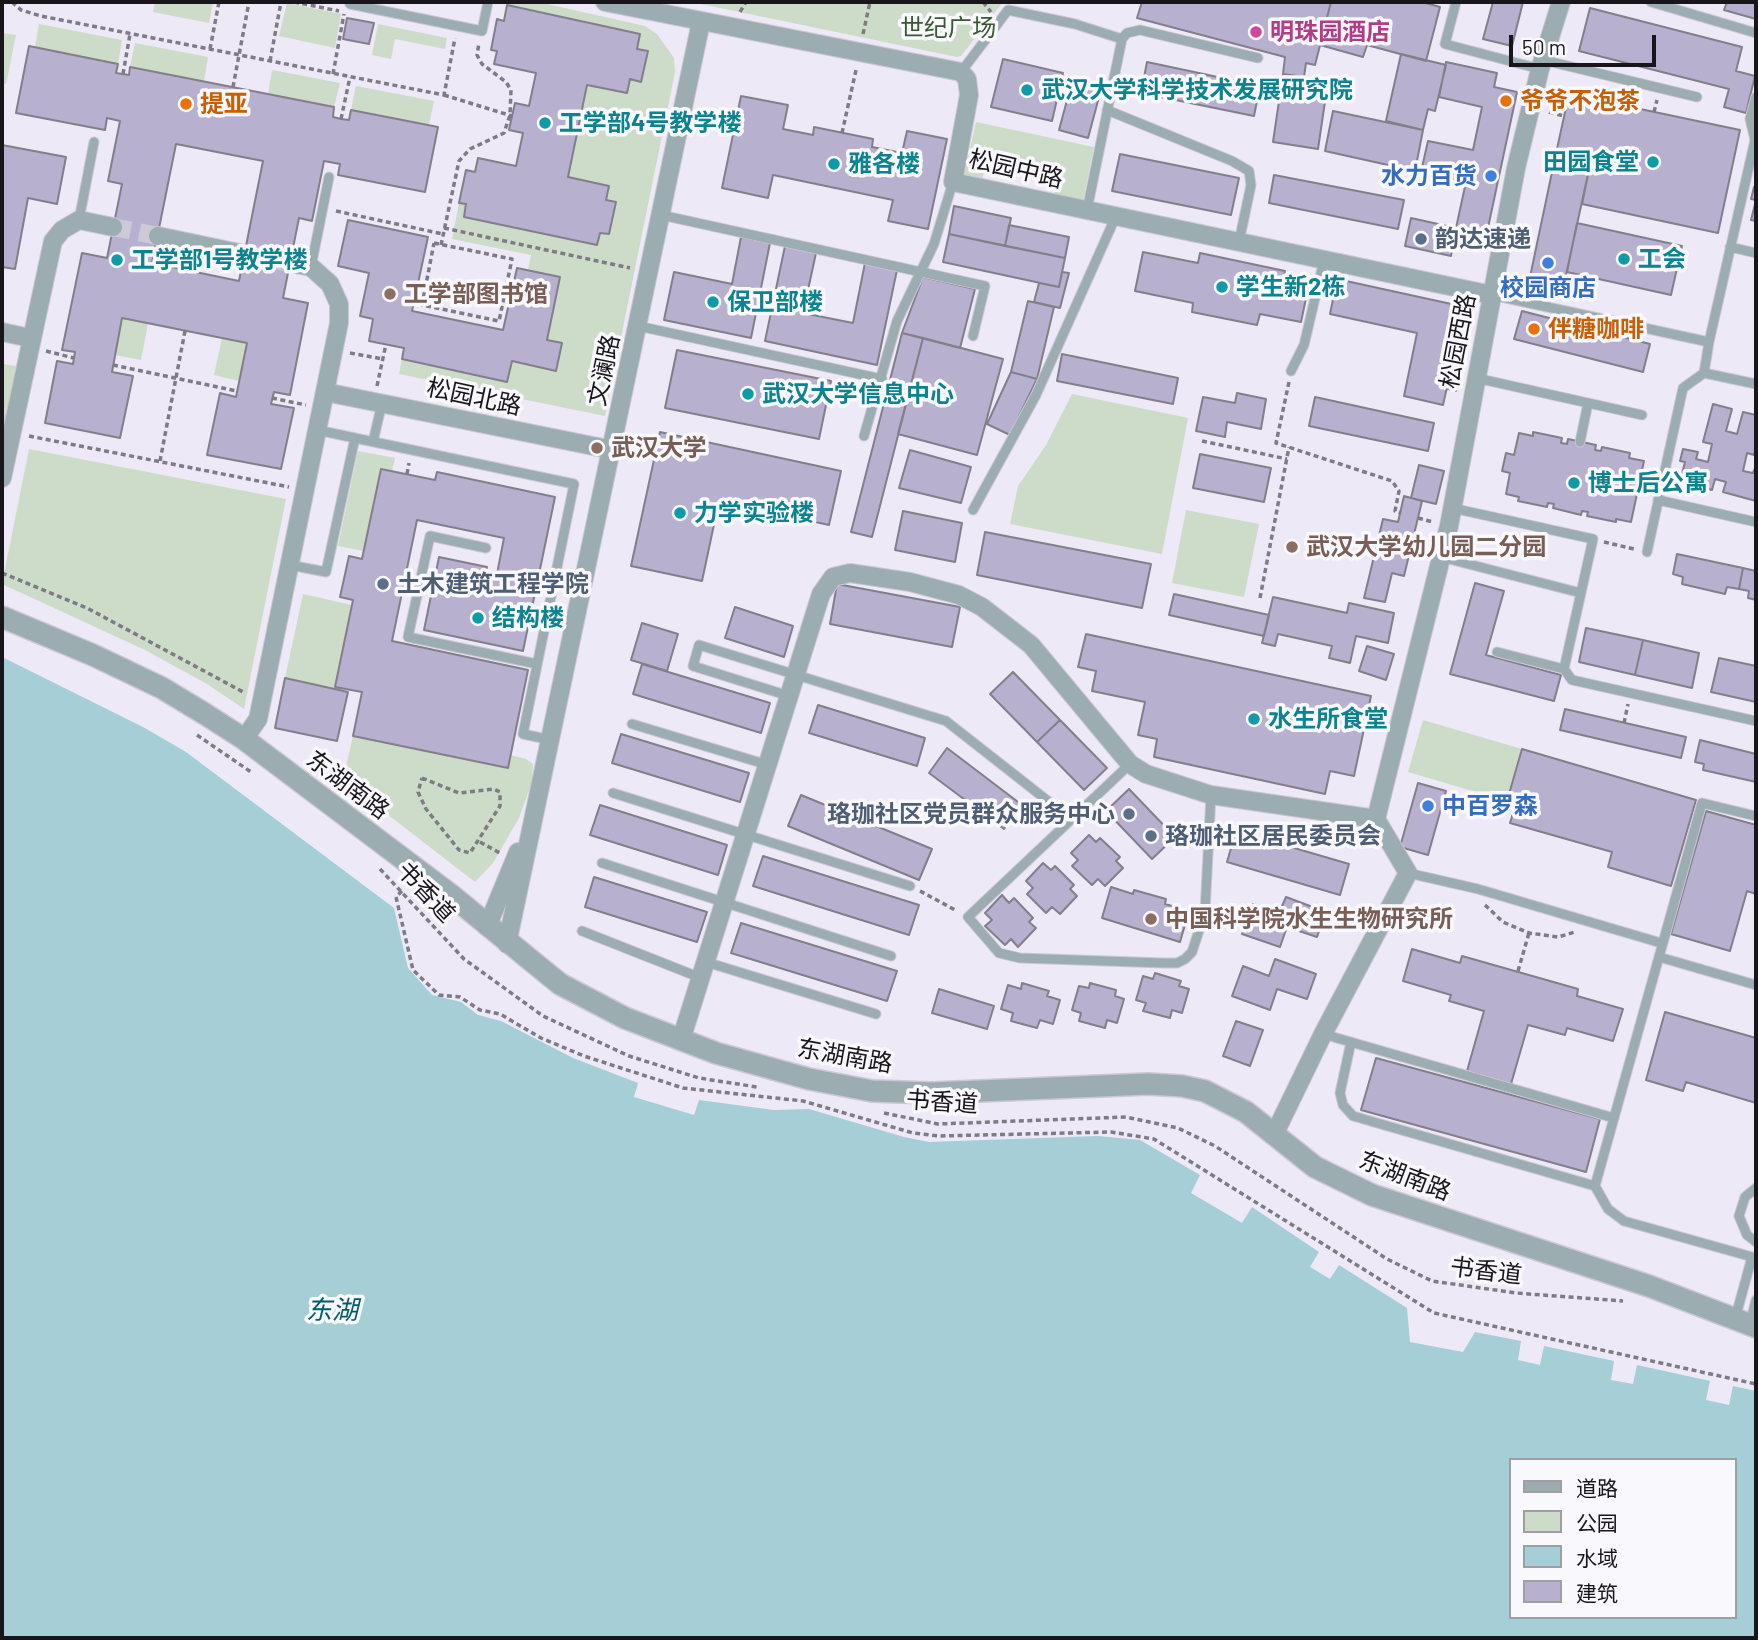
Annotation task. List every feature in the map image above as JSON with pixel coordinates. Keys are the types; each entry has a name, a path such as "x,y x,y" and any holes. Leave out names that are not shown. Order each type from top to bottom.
{"street":[{"path":"605,2 654,7 701,22 961,72"},
{"name":"松园西路","path":"1376,819 1452,508 1516,168 1541,64 1561,2"},
{"name":"文澜路","path":"508,944 701,22"},
{"name":"松园中路","path":"961,72 967,79 969,95 953,182 1492,295"},
{"path":"2,478 36,344 53,242 62,230 79,220 113,227"},
{"path":"158,236 244,254"},
{"path":"244,739 258,719 262,703 334,349 339,303 330,284 311,267 290,263"},
{"path":"2,332 36,344"},
{"name":"松园北路","path":"323,400 378,402 613,450"},
{"path":"681,1040 821,594 833,576 850,573 933,588 960,595 982,607 1031,645 1130,764 1173,785 1211,794 1376,819 1408,873 1323,1034 1274,1135"},
{"name":"东湖南路","path":"2,617 162,688 244,739 560,985 591,1003 681,1040 809,1079 886,1092 1182,1086 1225,1101 1246,1112 1315,1167 1372,1195 1649,1286 1747,1323"},
{"name":"文澜路","path":"487,927 535,810"}],"lane":[{"path":"350,4 482,31 488,2"},
{"path":"1456,2 1445,44 1697,97"},
{"path":"1651,2 1756,33"},
{"path":"961,72 1008,10 1075,24 1122,39"},
{"path":"1087,210 1122,39 1131,31 1140,30 1258,58"},
{"path":"1704,373 1755,140 1750,119 1756,97"},
{"path":"1107,110 1232,161 1249,171 1251,185 1239,242"},
{"path":"79,220 94,142"},
{"path":"311,267 329,177"},
{"path":"864,436 897,321 938,234 953,182"},
{"path":"661,215 922,270 985,286 973,336"},
{"path":"973,510 1036,395 1116,216"},
{"path":"1730,247 1756,253"},
{"path":"1291,371 1304,345 1324,260"},
{"path":"1492,295 1709,342"},
{"path":"638,326 882,379"},
{"path":"1647,552 1683,387 1704,373 1756,384"},
{"path":"1476,378 1642,415"},
{"path":"373,442 378,402"},
{"path":"1580,442 1588,403"},
{"path":"317,430 574,484 523,734 551,740"},
{"path":"290,565 326,572 355,438"},
{"path":"1658,500 1756,522"},
{"path":"1452,508 1593,539 1564,669"},
{"path":"486,548 429,536 408,637 537,664"},
{"path":"1441,557 1581,593"},
{"path":"789,696 693,666 699,645 946,721 1048,801"},
{"path":"1497,652 1564,669 1572,680 1756,721"},
{"path":"632,724 768,765"},
{"path":"1130,764 968,917 999,953 1008,957 1177,963 1192,951 1205,912 1211,794"},
{"path":"613,793 910,886"},
{"path":"1595,1186 1702,803 1756,816"},
{"path":"602,863 891,956"},
{"path":"1408,873 1478,890 1661,943"},
{"path":"582,931 703,970 876,1014"},
{"path":"1659,957 1756,985"},
{"path":"1323,1034 1614,1118"},
{"path":"1351,1042 1340,1093 1343,1105 1353,1116 1595,1186 1608,1209 1624,1221 1754,1258 1747,1323"},
{"path":"1756,1188 1745,1197 1739,1216 1746,1235 1756,1242"},
{"path":"1747,1323 1756,1300"}],"path":[{"path":"12,2 29,13 444,95 511,116"},
{"path":"210,49 219,2"},
{"path":"233,87 250,2"},
{"path":"270,61 281,2"},
{"path":"294,2 345,12 332,74"},
{"path":"862,38 870,2"},
{"path":"444,95 457,26"},
{"path":"441,244 460,161 470,149 504,133 511,116 509,86 487,69 477,55 482,31"},
{"path":"122,74 130,34"},
{"path":"842,133 857,64"},
{"path":"341,119 350,77"},
{"path":"323,208 443,234"},
{"path":"444,228 650,272"},
{"path":"434,243 441,244 512,259 499,321 422,305 434,243"},
{"path":"160,461 186,331"},
{"path":"36,344 74,358"},
{"path":"378,402 386,344"},
{"path":"334,349 383,359"},
{"path":"113,365 237,391"},
{"path":"1291,371 1276,443 1392,481 1399,491 1395,511 1401,513"},
{"path":"272,398 323,400"},
{"path":"26,435 305,490"},
{"path":"1202,441 1287,458"},
{"path":"1260,598 1289,447"},
{"path":"1593,539 1647,552"},
{"path":"2,573 87,608 262,703"},
{"path":"187,729 259,778"},
{"path":"422,778 454,793 494,789 500,792 501,802 494,816 480,842 468,854 457,848 422,802 418,792 422,778"},
{"name":"书香道","path":"370,860 464,958 514,998 563,1027 660,1066 722,1083 768,1088"},
{"path":"910,886 968,917"},
{"path":"1478,890 1493,915 1528,933 1558,937 1580,930 1588,923"},
{"path":"402,891 396,897 413,970 439,995 460,997 480,1010 500,1014 541,1038 584,1056 682,1088 803,1101 913,1133 939,1136 1111,1132 1154,1139 1434,1313 1756,1384"},
{"path":"1518,971 1528,933"},
{"name":"书香道","path":"877,1111 938,1124 1126,1117 1178,1128 1224,1152 1387,1259 1432,1281 1516,1293 1624,1301"}],"green space":[{"path":"155,2 213,2 209,23 153,12"},
{"path":"508,2 538,2 645,26 657,34 674,58 675,72 605,416 399,374 402,359 507,382 512,361 555,371 547,340 560,277 528,270 531,255 452,239 459,203 466,204 464,217 597,245 600,233 609,234 616,202 606,200 609,186 568,177 587,85 630,79 641,82 648,52 637,49 640,34 507,5"},
{"name":"世纪广场","path":"691,2 1003,2 961,56 957,57"},
{"path":"287,3 341,14 335,48 279,36"},
{"path":"39,24 122,40 118,64 35,47"},
{"path":"378,24 447,38 445,49 395,39 391,59 372,55"},
{"path":"2,33 16,35 6,84 2,83"},
{"path":"135,43 208,57 204,81 130,67"},
{"path":"272,70 340,83 334,107 268,94"},
{"path":"356,86 434,101 429,125 351,110"},
{"path":"976,122 1094,147 1083,201 1054,195 1057,180 986,165 982,180 964,176"},
{"path":"122,318 148,324 141,360 115,355"},
{"path":"222,338 247,343 239,381 214,375"},
{"path":"4,364 16,366 2,440 2,375"},
{"path":"1072,394 1188,418 1162,554 1010,524 1018,486 1046,445"},
{"path":"29,449 286,499 244,709 207,684 145,650 2,584"},
{"path":"358,451 395,458 392,471 381,469 364,551 338,546"},
{"path":"1186,510 1259,524 1244,597 1172,583"},
{"path":"303,594 352,605 334,689 285,678"},
{"path":"1423,720 1522,749 1507,801 1408,772"},
{"path":"353,736 510,755 526,759 533,764 532,782 519,818 493,863 475,882 343,780"}],"water":[{"name":"东湖","path":"2,657 143,727 186,752 394,908 408,968 432,995 461,1002 478,1015 501,1021 573,1058 638,1083 634,1097 694,1115 699,1100 774,1110 809,1109 929,1142 1098,1136 1140,1140 1200,1175 1191,1193 1242,1223 1252,1207 1319,1252 1310,1267 1330,1279 1339,1265 1407,1308 1410,1342 1463,1352 1475,1332 1521,1341 1518,1360 1540,1365 1544,1346 1614,1361 1611,1380 1633,1384 1637,1365 1710,1381 1706,1400 1729,1405 1733,1386 1756,1391 1756,1638 2,1638"}],"building":[{"name":"明珠园酒店","path":"1142,2 1331,2 1315,65 1306,63 1304,77 1283,74 1285,57 1137,18"},
{"path":"1331,2 1422,2 1440,7 1426,61 1367,45 1363,57 1320,45"},
{"path":"1493,2 1523,2 1512,46 1483,39"},
{"path":"1727,2 1756,2 1756,19 1724,10"},
{"name":"工学部4号教学楼","path":"507,5 640,34 637,49 648,51 641,82 630,79 627,93 587,85 568,177 609,186 606,200 616,202 609,234 600,233 597,245 464,217 466,204 459,203 466,170 475,172 478,158 516,166 523,133 509,130 512,116 515,103 529,106 536,73 494,64 497,51 491,50 497,19 504,21"},
{"path":"1590,8 1742,47 1736,71 1755,76 1746,113 1724,107 1729,89 1579,51"},
{"path":"347,18 374,23 369,44 343,39"},
{"name":"工学部1号教学楼","path":"29,46 118,64 116,73 129,75 130,67 334,107 333,117 341,119 349,120 351,110 438,127 425,192 338,175 340,164 324,161 312,221 299,218 283,298 308,303 290,395 274,392 271,404 294,408 281,469 207,455 220,393 236,397 247,343 122,318 112,372 133,376 120,438 45,423 57,361 73,364 75,352 62,350 82,253 107,258 122,184 108,181 120,121 107,118 105,130 16,113","holes":["176,144 263,161 239,281 152,263"]},
{"path":"1401,54 1446,65 1435,111 1428,109 1423,130 1386,121"},
{"name":"武汉大学科学技术发展研究院","path":"1003,59 1063,73 1052,121 991,107"},
{"path":"1147,62 1260,86 1254,116 1141,93"},
{"path":"1446,62 1497,73 1494,87 1517,92 1483,251 1453,245 1451,256 1405,246 1411,218 1456,228 1466,182 1421,172 1428,141 1473,150 1482,107 1439,97"},
{"path":"1283,74 1328,81 1318,149 1273,142"},
{"path":"1073,78 1102,86 1088,138 1059,130"},
{"name":"田园食堂","path":"1569,94 1740,130 1718,233 1582,204 1590,165 1555,158"},
{"name":"雅各楼","path":"741,96 788,105 783,129 813,135 814,127 873,139 872,147 902,153 907,131 947,139 928,229 888,221 893,200 773,175 768,198 722,188"},
{"path":"1333,111 1423,130 1415,171 1325,151"},
{"path":"2,145 66,157 57,204 28,198 15,269 2,267"},
{"path":"1120,154 1239,178 1231,215 1112,191"},
{"path":"1555,158 1590,165 1564,284 1530,277"},
{"path":"1274,175 1404,200 1398,229 1269,203"},
{"path":"1756,187 1756,200 1751,199"},
{"path":"1756,200 1756,221 1751,220"},
{"path":"954,206 1011,218 1005,246 949,234"},
{"name":"工学部图书馆","path":"348,220 428,237 412,311 503,330 517,268 560,277 547,340 562,343 556,371 512,361 507,382 402,359 404,348 369,341 373,319 360,316 369,273 338,266"},
{"name":"工会","path":"1577,223 1682,246 1671,295 1567,272"},
{"path":"1009,225 1069,237 1065,258 1005,246"},
{"path":"949,234 1065,258 1059,287 943,262"},
{"name":"保卫部楼","path":"741,237 770,243 751,338 664,320 674,272 732,284"},
{"path":"785,246 816,253 803,313 853,323 865,263 897,270 877,365 765,341"},
{"name":"学生新2栋","path":"1143,252 1198,263 1200,253 1285,271 1283,279 1309,284 1301,322 1260,314 1257,325 1192,312 1193,303 1135,291"},
{"path":"1062,272 1069,273 1060,308 1034,302 1039,283 1059,287"},
{"path":"923,277 975,289 960,348 902,333"},
{"path":"1337,279 1465,307 1443,405 1404,396 1417,333 1330,314"},
{"path":"1028,301 1054,307 1037,379 1011,372"},
{"path":"1522,311 1650,344 1643,372 1514,339"},
{"path":"902,333 923,338 872,537 851,532"},
{"path":"923,338 1003,359 977,455 898,434"},
{"name":"武汉大学信息中心","path":"677,350 831,381 819,439 665,408"},
{"path":"1062,354 1178,378 1173,404 1057,381"},
{"path":"1011,372 1037,379 1010,435 987,424"},
{"path":"1237,393 1266,399 1261,429 1227,422 1225,437 1196,431 1203,397 1235,403"},
{"path":"1315,397 1434,423 1428,451 1309,426"},
{"path":"1713,404 1732,409 1726,431 1737,434 1743,412 1756,415 1754,455 1747,453 1743,471 1753,473 1756,466 1756,501 1723,492 1726,482 1715,479 1712,490 1680,482 1685,462 1680,461 1683,449 1698,452 1696,459 1708,462 1712,444 1703,442"},
{"name":"力学实验楼","path":"660,432 841,471 829,525 719,501 702,581 631,566"},
{"name":"博士后公寓","path":"1533,432 1562,438 1561,443 1567,444 1568,439 1596,445 1595,450 1601,451 1602,447 1630,453 1629,458 1644,461 1631,522 1587,516 1588,512 1582,511 1581,515 1553,508 1554,504 1548,503 1547,507 1518,501 1519,497 1506,494 1510,473 1502,471 1506,453 1514,455 1519,433 1533,436"},
{"path":"910,450 971,467 961,503 899,488"},
{"path":"1200,454 1271,468 1264,502 1193,488"},
{"path":"1419,465 1444,471 1436,504 1411,498"},
{"name":"结构楼","path":"381,469 435,480 437,472 555,497 523,651 424,630 439,557 487,567 485,577 496,579 504,538 417,520 392,641 528,670 508,768 353,736 362,692 335,687 353,600 340,597 349,556 362,559"},
{"path":"1404,496 1422,501 1404,576 1392,573 1385,602 1364,598 1383,519 1398,522"},
{"path":"903,511 962,523 955,562 895,550"},
{"path":"985,532 1151,564 1142,608 977,575"},
{"path":"1677,554 1743,568 1739,589 1727,587 1725,594 1682,584 1683,577 1673,574"},
{"path":"1743,568 1756,571 1756,600 1748,598 1749,591 1739,589"},
{"path":"1475,583 1504,591 1486,655 1561,675 1554,701 1450,674"},
{"path":"837,584 960,607 952,647 830,624"},
{"path":"1174,594 1269,615 1264,636 1169,615"},
{"path":"1273,597 1347,613 1349,603 1394,613 1388,643 1356,636 1350,663 1329,658 1332,646 1278,634 1275,646 1262,643"},
{"path":"735,607 793,626 784,657 725,638"},
{"path":"642,623 678,634 667,671 631,660"},
{"path":"1586,628 1643,640 1635,675 1579,662"},
{"name":"水生所食堂","path":"1086,634 1371,696 1354,776 1330,771 1325,794 1154,757 1157,739 1138,735 1145,702 1092,691 1096,671 1078,667"},
{"path":"1643,640 1699,653 1692,688 1635,675"},
{"path":"1367,646 1394,654 1386,680 1359,671"},
{"path":"1719,658 1756,666 1756,702 1711,692"},
{"path":"642,664 770,703 761,733 633,694"},
{"path":"1013,672 1060,720 1037,742 990,694"},
{"path":"285,678 348,692 337,741 275,728"},
{"path":"818,705 925,738 917,766 809,733"},
{"path":"1565,709 1686,737 1681,758 1560,730"},
{"path":"1060,720 1107,768 1084,790 1037,742"},
{"path":"621,734 749,773 740,802 612,763"},
{"path":"1700,740 1756,754 1756,782 1703,770 1704,764 1695,762"},
{"path":"947,748 1022,805 1004,829 929,773"},
{"path":"1522,749 1696,800 1671,886 1608,867 1612,852 1510,823 1516,804 1507,801"},
{"path":"1418,783 1446,791 1428,855 1400,847"},
{"path":"1129,789 1175,837 1152,859 1106,811"},
{"path":"801,795 932,849 919,880 788,826"},
{"path":"600,805 727,845 718,875 590,835"},
{"path":"1706,811 1756,825 1756,894 1747,891 1730,951 1671,934"},
{"path":"1236,831 1349,864 1340,895 1227,862"},
{"path":"1089,835 1096,842 1100,838 1120,857 1116,861 1123,868 1105,886 1098,879 1092,885 1072,866 1078,860 1071,853"},
{"path":"763,856 919,905 909,935 753,886"},
{"path":"1043,863 1051,870 1055,866 1074,885 1070,889 1077,896 1060,914 1052,907 1046,913 1027,894 1033,888 1026,881"},
{"path":"594,877 707,912 697,942 585,907"},
{"path":"1111,887 1133,894 1134,890 1166,899 1165,904 1189,911 1180,942 1102,918"},
{"path":"1002,895 1009,903 1014,898 1033,918 1029,922 1036,928 1018,947 1011,939 1005,945 985,926 992,920 985,913"},
{"path":"1286,897 1326,912 1317,937 1287,927 1280,947 1242,934 1253,904 1279,913"},
{"path":"741,923 897,971 887,1001 731,953"},
{"path":"1412,949 1460,963 1462,956 1578,989 1577,996 1623,1009 1613,1041 1567,1028 1565,1035 1528,1025 1511,1084 1467,1071 1484,1011 1449,1001 1451,995 1403,981"},
{"path":"1275,959 1316,974 1307,999 1277,989 1270,1010 1232,996 1243,966 1269,976"},
{"path":"1155,973 1181,981 1179,986 1189,989 1182,1013 1172,1010 1170,1018 1143,1011 1146,1003 1136,1000 1143,976 1153,979"},
{"path":"1022,983 1049,991 1047,996 1060,1000 1053,1024 1040,1020 1037,1028 1011,1021 1013,1013 1001,1009 1008,985 1021,989"},
{"path":"1090,983 1116,990 1115,996 1124,999 1117,1023 1107,1020 1105,1028 1079,1021 1081,1013 1072,1010 1079,986 1089,988"},
{"path":"939,989 994,1006 987,1029 932,1013"},
{"path":"1665,1012 1756,1038 1756,1103 1686,1082 1683,1091 1646,1080"},
{"path":"1236,1021 1263,1030 1250,1066 1223,1056"},
{"path":"1376,1058 1600,1119 1586,1172 1361,1110"}],"tunnel":[{"path":"113,227 158,236"},
{"path":"244,254 290,263"}],"place":[{"name":"明珠园酒店","path":"1256,32"},
{"name":"武汉大学科学技术发展研究院","path":"1027,90"},
{"name":"爷爷不泡茶","path":"1506,101"},
{"name":"提亚","path":"186,104"},
{"name":"工学部4号教学楼","path":"545,123"},
{"name":"田园食堂","path":"1653,162"},
{"name":"雅各楼","path":"834,164"},
{"name":"水力百货","path":"1491,176"},
{"name":"韵达速递","path":"1421,239"},
{"name":"工会","path":"1624,259"},
{"name":"工学部1号教学楼","path":"117,260"},
{"name":"校园商店","path":"1548,263"},
{"name":"学生新2栋","path":"1222,287"},
{"name":"工学部图书馆","path":"390,294"},
{"name":"保卫部楼","path":"713,302"},
{"name":"伴糖咖啡","path":"1534,329"},
{"name":"武汉大学信息中心","path":"748,394"},
{"name":"武汉大学","path":"597,448"},
{"name":"博士后公寓","path":"1574,483"},
{"name":"力学实验楼","path":"680,513"},
{"name":"武汉大学幼儿园二分园","path":"1292,547"},
{"name":"土木建筑工程学院","path":"383,584"},
{"name":"结构楼","path":"478,618"},
{"name":"水生所食堂","path":"1254,719"},
{"name":"中百罗森","path":"1428,806"},
{"name":"珞珈社区党员群众服务中心","path":"1129,814"},
{"name":"珞珈社区居民委员会","path":"1151,836"},
{"name":"中国科学院水生生物研究所","path":"1151,919"}]}
